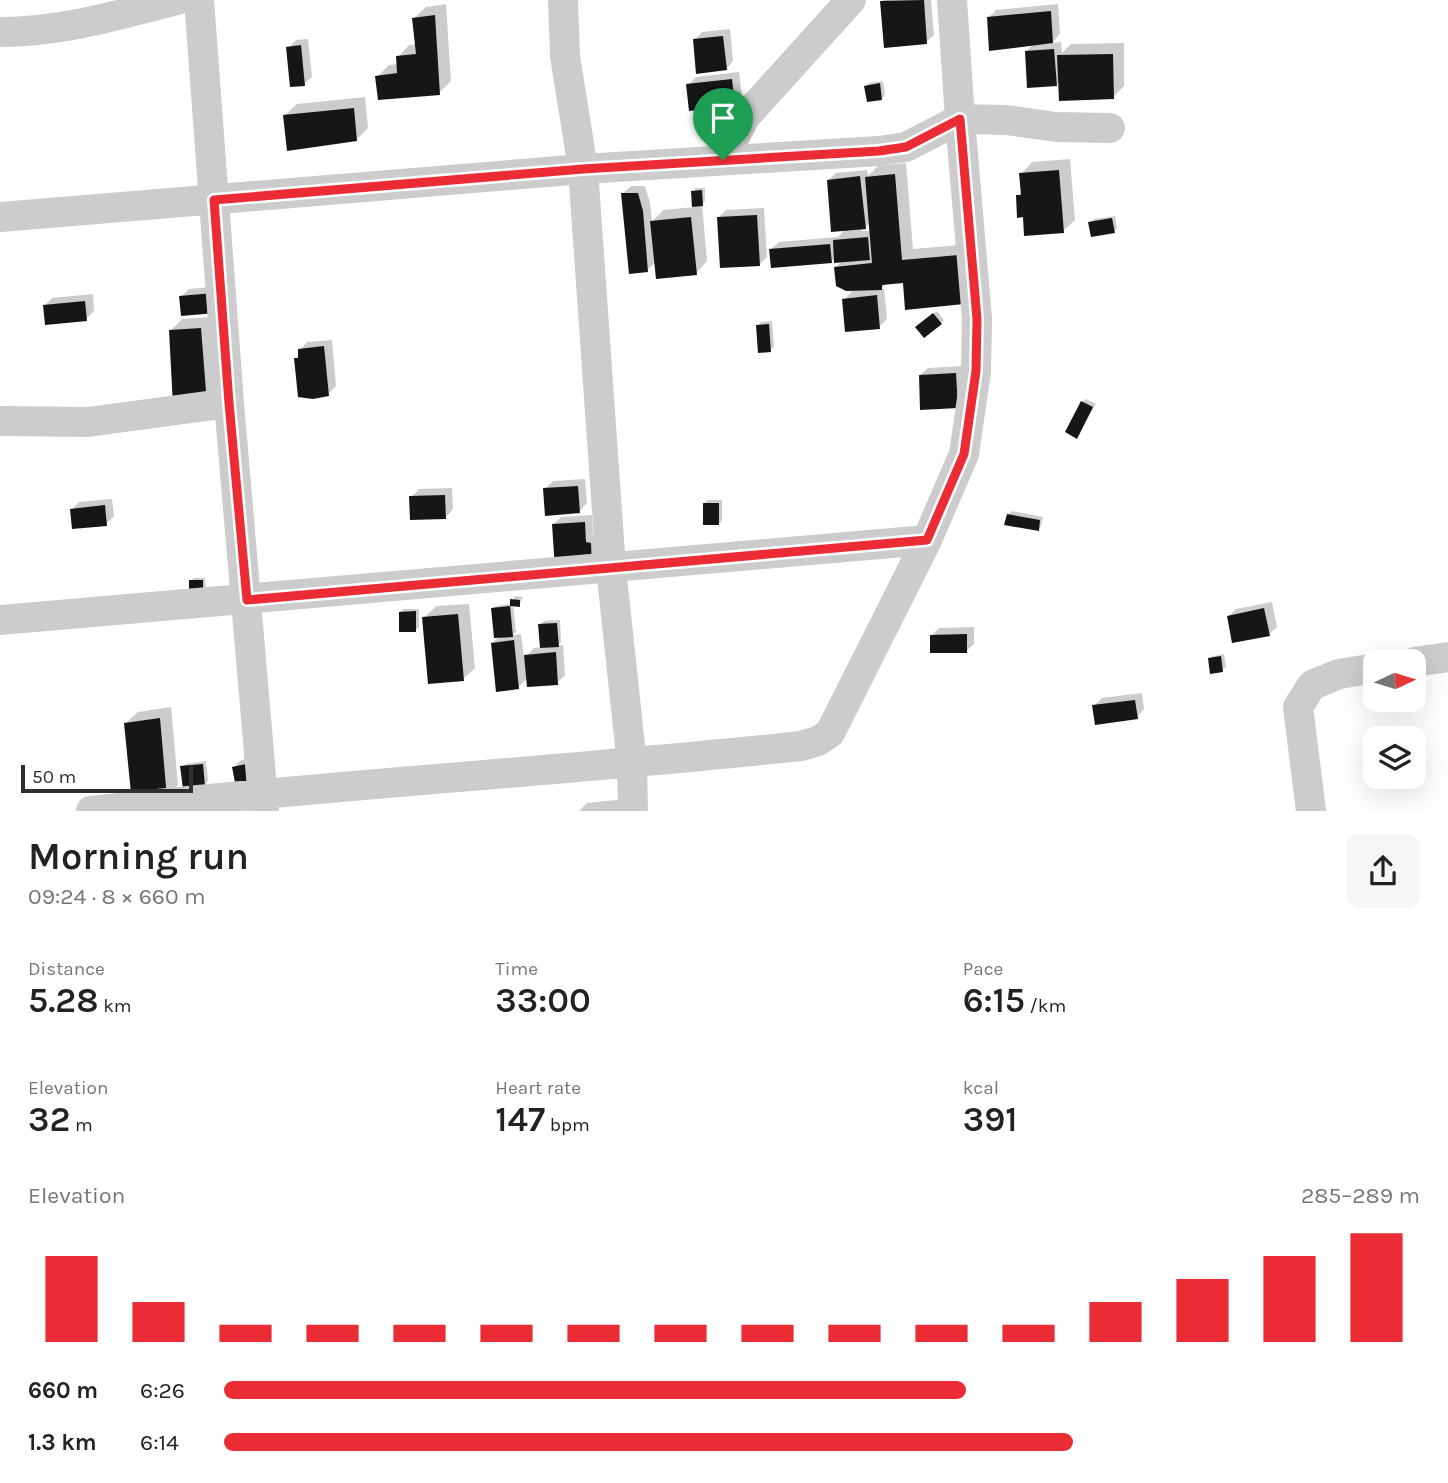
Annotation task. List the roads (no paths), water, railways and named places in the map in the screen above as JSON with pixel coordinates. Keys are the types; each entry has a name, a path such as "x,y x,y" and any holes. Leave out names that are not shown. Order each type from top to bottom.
{"street":[{"path":"0,32 54,28 95,21 177,0"},
{"path":"199,0 229,403 263,802"},
{"path":"563,0 565,56 583,169 611,568 632,764 633,811"},
{"path":"723,160 745,117 851,0"},
{"path":"91,811 263,802 632,764 802,746 818,741 830,733 927,540 964,454 976,371 977,319 952,0"},
{"path":"0,217 583,169 879,151 906,147 960,119 1007,120 1056,127 1110,128"},
{"path":"0,421 88,422 229,403"},
{"path":"0,620 927,540"},
{"path":"1426,660 1448,657"},
{"path":"1311,811 1298,707 1312,685 1339,674 1363,670"}]}
